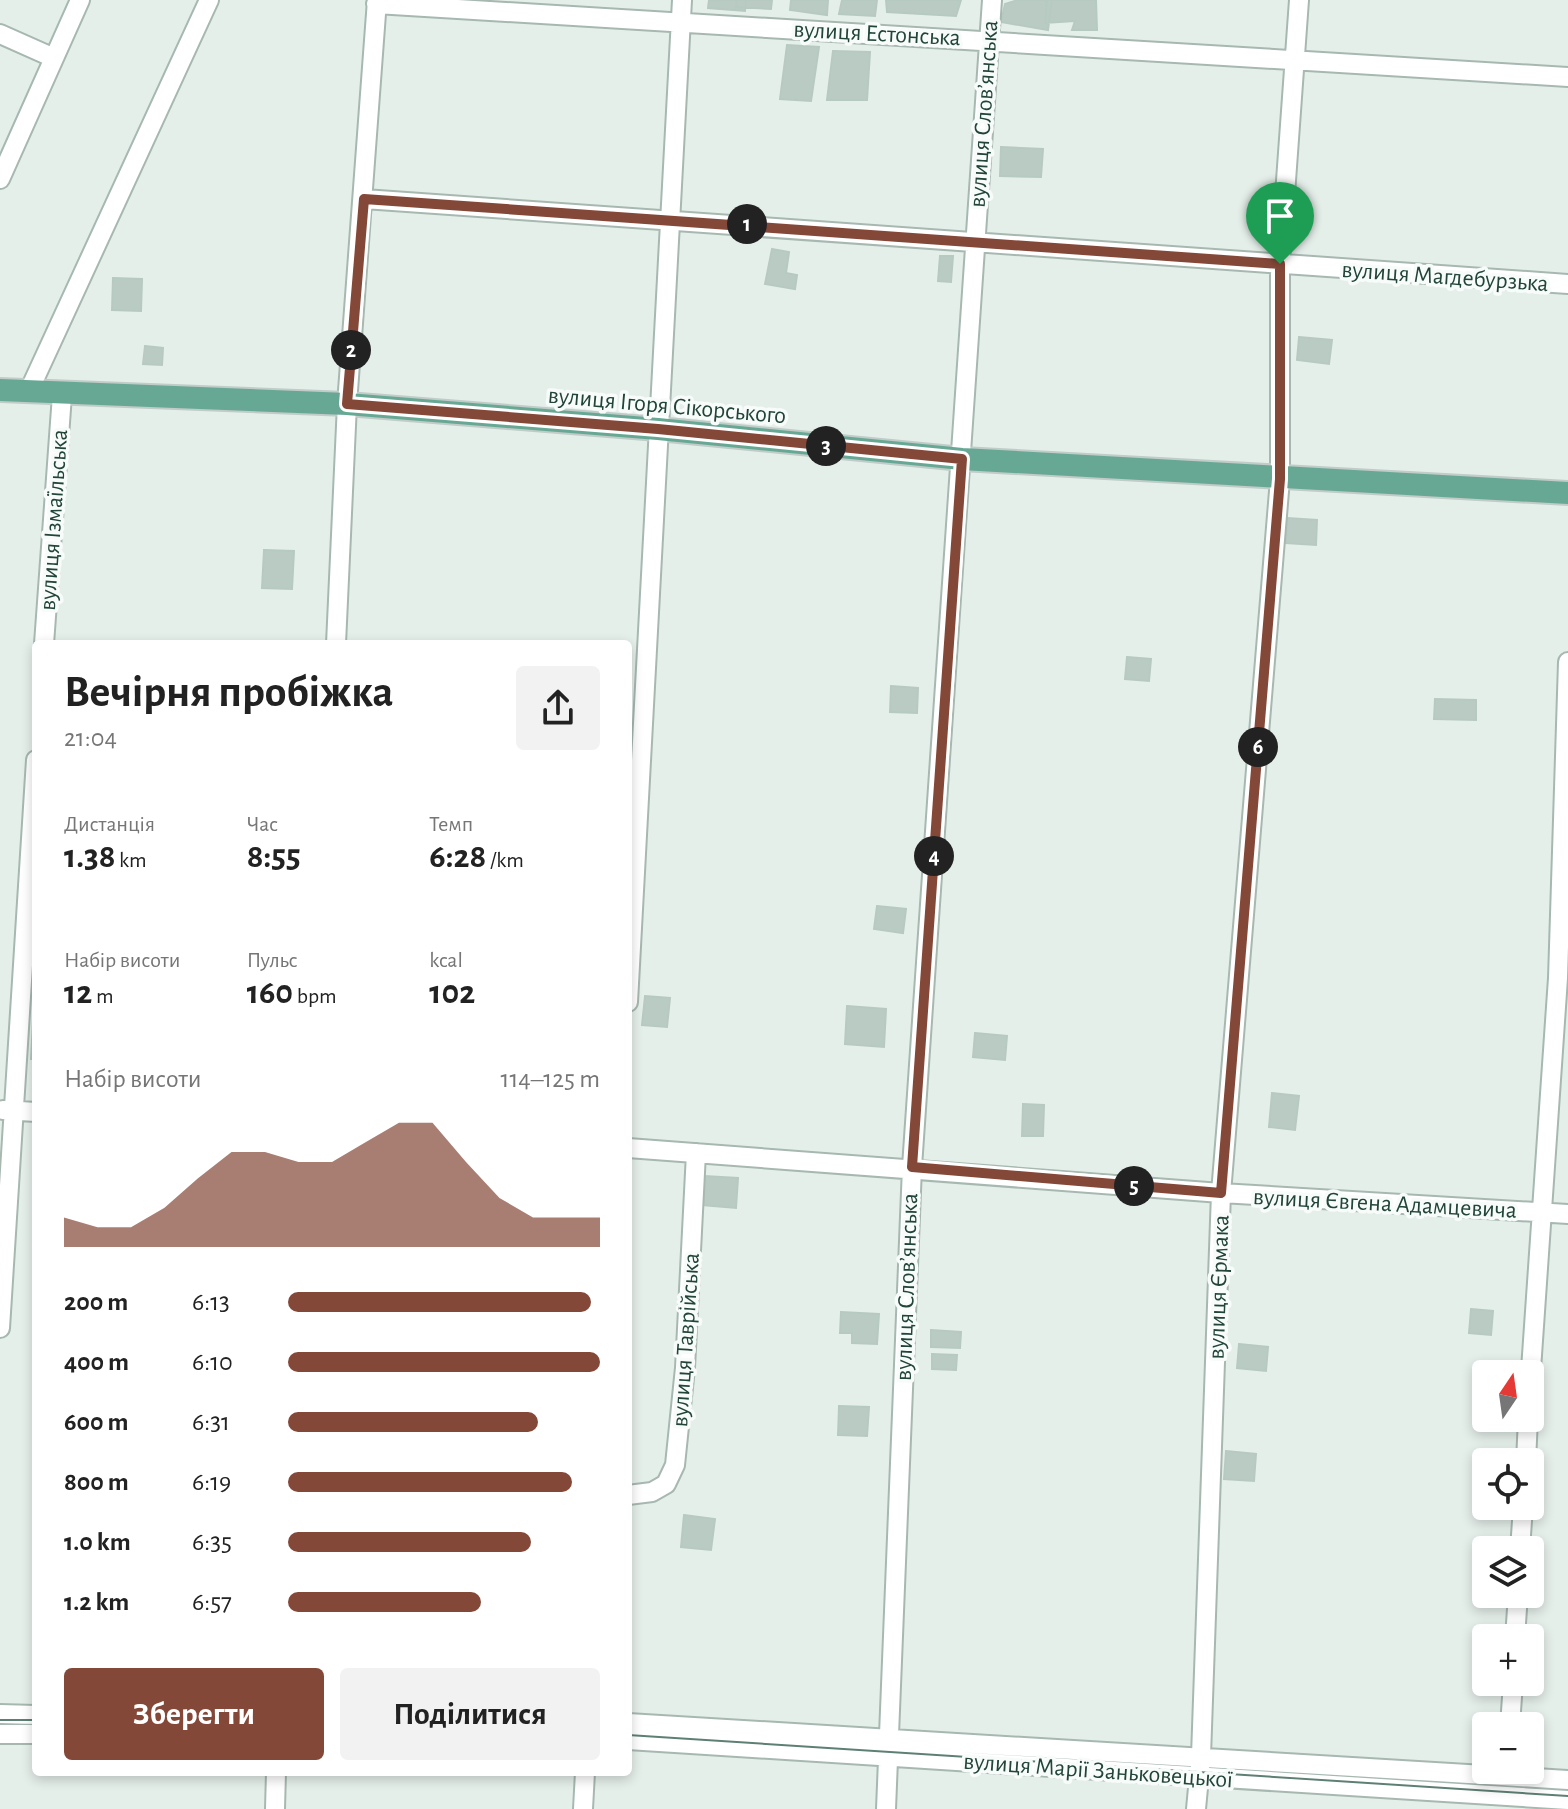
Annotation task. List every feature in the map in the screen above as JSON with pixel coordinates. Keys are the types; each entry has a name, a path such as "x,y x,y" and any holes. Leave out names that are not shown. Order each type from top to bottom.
{"main road":[{"name":"вулиця Ігоря Сікорського","path":"0,390 62,395 347,404 658,429 962,459 1568,493"}],"street":[{"path":"0,179 80,0"},
{"path":"28,393 209,0"},
{"path":"632,926 682,0"},
{"name":"вулиця Слов’янська","path":"886,1809 912,1167 962,459 973,242 992,0"},
{"name":"вулиця Єрмака","path":"1196,1809 1201,1756 1221,1193 1280,479 1280,264 1299,0"},
{"path":"336,640 347,404 377,2"},
{"name":"вулиця Естонська","path":"377,2 1568,77"},
{"path":"0,34 54,58"},
{"name":"вулиця Магдебурзька","path":"364,199 670,218 1568,284"},
{"name":"вулиця Ізмаїльська","path":"44,640 62,395"},
{"path":"1531,1360 1540,1211 1563,978 1568,662"},
{"path":"0,1328 6,1110 32,807"},
{"path":"6,1110 32,1112"},
{"name":"вулиця Євгена Адамцевича","path":"632,1148 912,1167 1221,1193 1568,1214"},
{"name":"вулиця Таврійська","path":"632,1494 652,1492 666,1484 675,1465 685,1368 696,1153"},
{"path":"0,1714 32,1715"},
{"name":"вулиця Марії Заньковецької","path":"632,1723 1472,1771"},
{"path":"0,1734 32,1734"},
{"name":"вулиця Марії Заньковецької","path":"632,1740 1199,1778 1505,1803 1568,1800"},
{"path":"275,1809 276,1776"},
{"path":"583,1809 585,1776"},
{"name":"вулиця Марії Заньковецької","path":"1544,1777 1568,1780"}],"building":[{"path":"709,0 746,0 745,11 708,8"},
{"path":"737,0 772,0 771,9 736,7"},
{"path":"791,0 828,0 827,15 790,10"},
{"path":"842,0 877,0 875,16 839,14"},
{"path":"886,0 961,0 956,16 887,12"},
{"path":"1018,0 1052,0 1048,30 1001,22 1005,4"},
{"path":"1047,0 1096,0 1097,30 1072,30 1075,21 1045,23"},
{"path":"787,45 819,47 811,101 780,99"},
{"path":"833,51 870,52 867,100 827,100"},
{"path":"1001,147 1043,149 1041,177 1000,176"},
{"path":"772,249 789,252 786,273 797,275 795,289 765,284"},
{"path":"940,256 953,256 951,282 938,281"},
{"path":"113,278 142,279 141,311 112,310"},
{"path":"1299,337 1332,340 1329,364 1297,360"},
{"path":"145,346 163,348 162,365 143,364"},
{"path":"1287,518 1317,520 1316,545 1286,543"},
{"path":"264,550 294,551 292,589 262,588"},
{"path":"1127,657 1151,659 1149,681 1125,679"},
{"path":"891,686 918,688 917,713 890,712"},
{"path":"1435,699 1476,700 1476,720 1434,719"},
{"path":"877,906 906,909 903,933 874,929"},
{"path":"645,996 670,998 667,1027 642,1025"},
{"path":"847,1006 886,1009 884,1047 845,1044"},
{"path":"975,1033 1007,1036 1005,1060 973,1057"},
{"path":"1272,1093 1299,1096 1295,1130 1269,1127"},
{"path":"1023,1104 1044,1105 1043,1136 1022,1136"},
{"path":"704,1176 738,1178 736,1208 702,1205"},
{"path":"1471,1309 1493,1311 1491,1335 1469,1333"},
{"path":"841,1312 879,1314 877,1344 852,1343 852,1333 840,1333"},
{"path":"931,1330 961,1332 960,1348 931,1347"},
{"path":"1239,1344 1268,1347 1266,1371 1237,1368"},
{"path":"932,1354 957,1355 956,1370 932,1369"},
{"path":"839,1406 869,1407 867,1436 838,1435"},
{"path":"1226,1451 1256,1454 1254,1481 1224,1479"},
{"path":"684,1515 715,1519 711,1550 681,1547"}],"tram line":[{"path":"0,1720 32,1720"},
{"path":"632,1735 1568,1796"}],"route":[{"path":"364,199 670,218 1280,264 1280,479 1221,1193 912,1167 962,459 658,429 347,404 364,199"}]}
